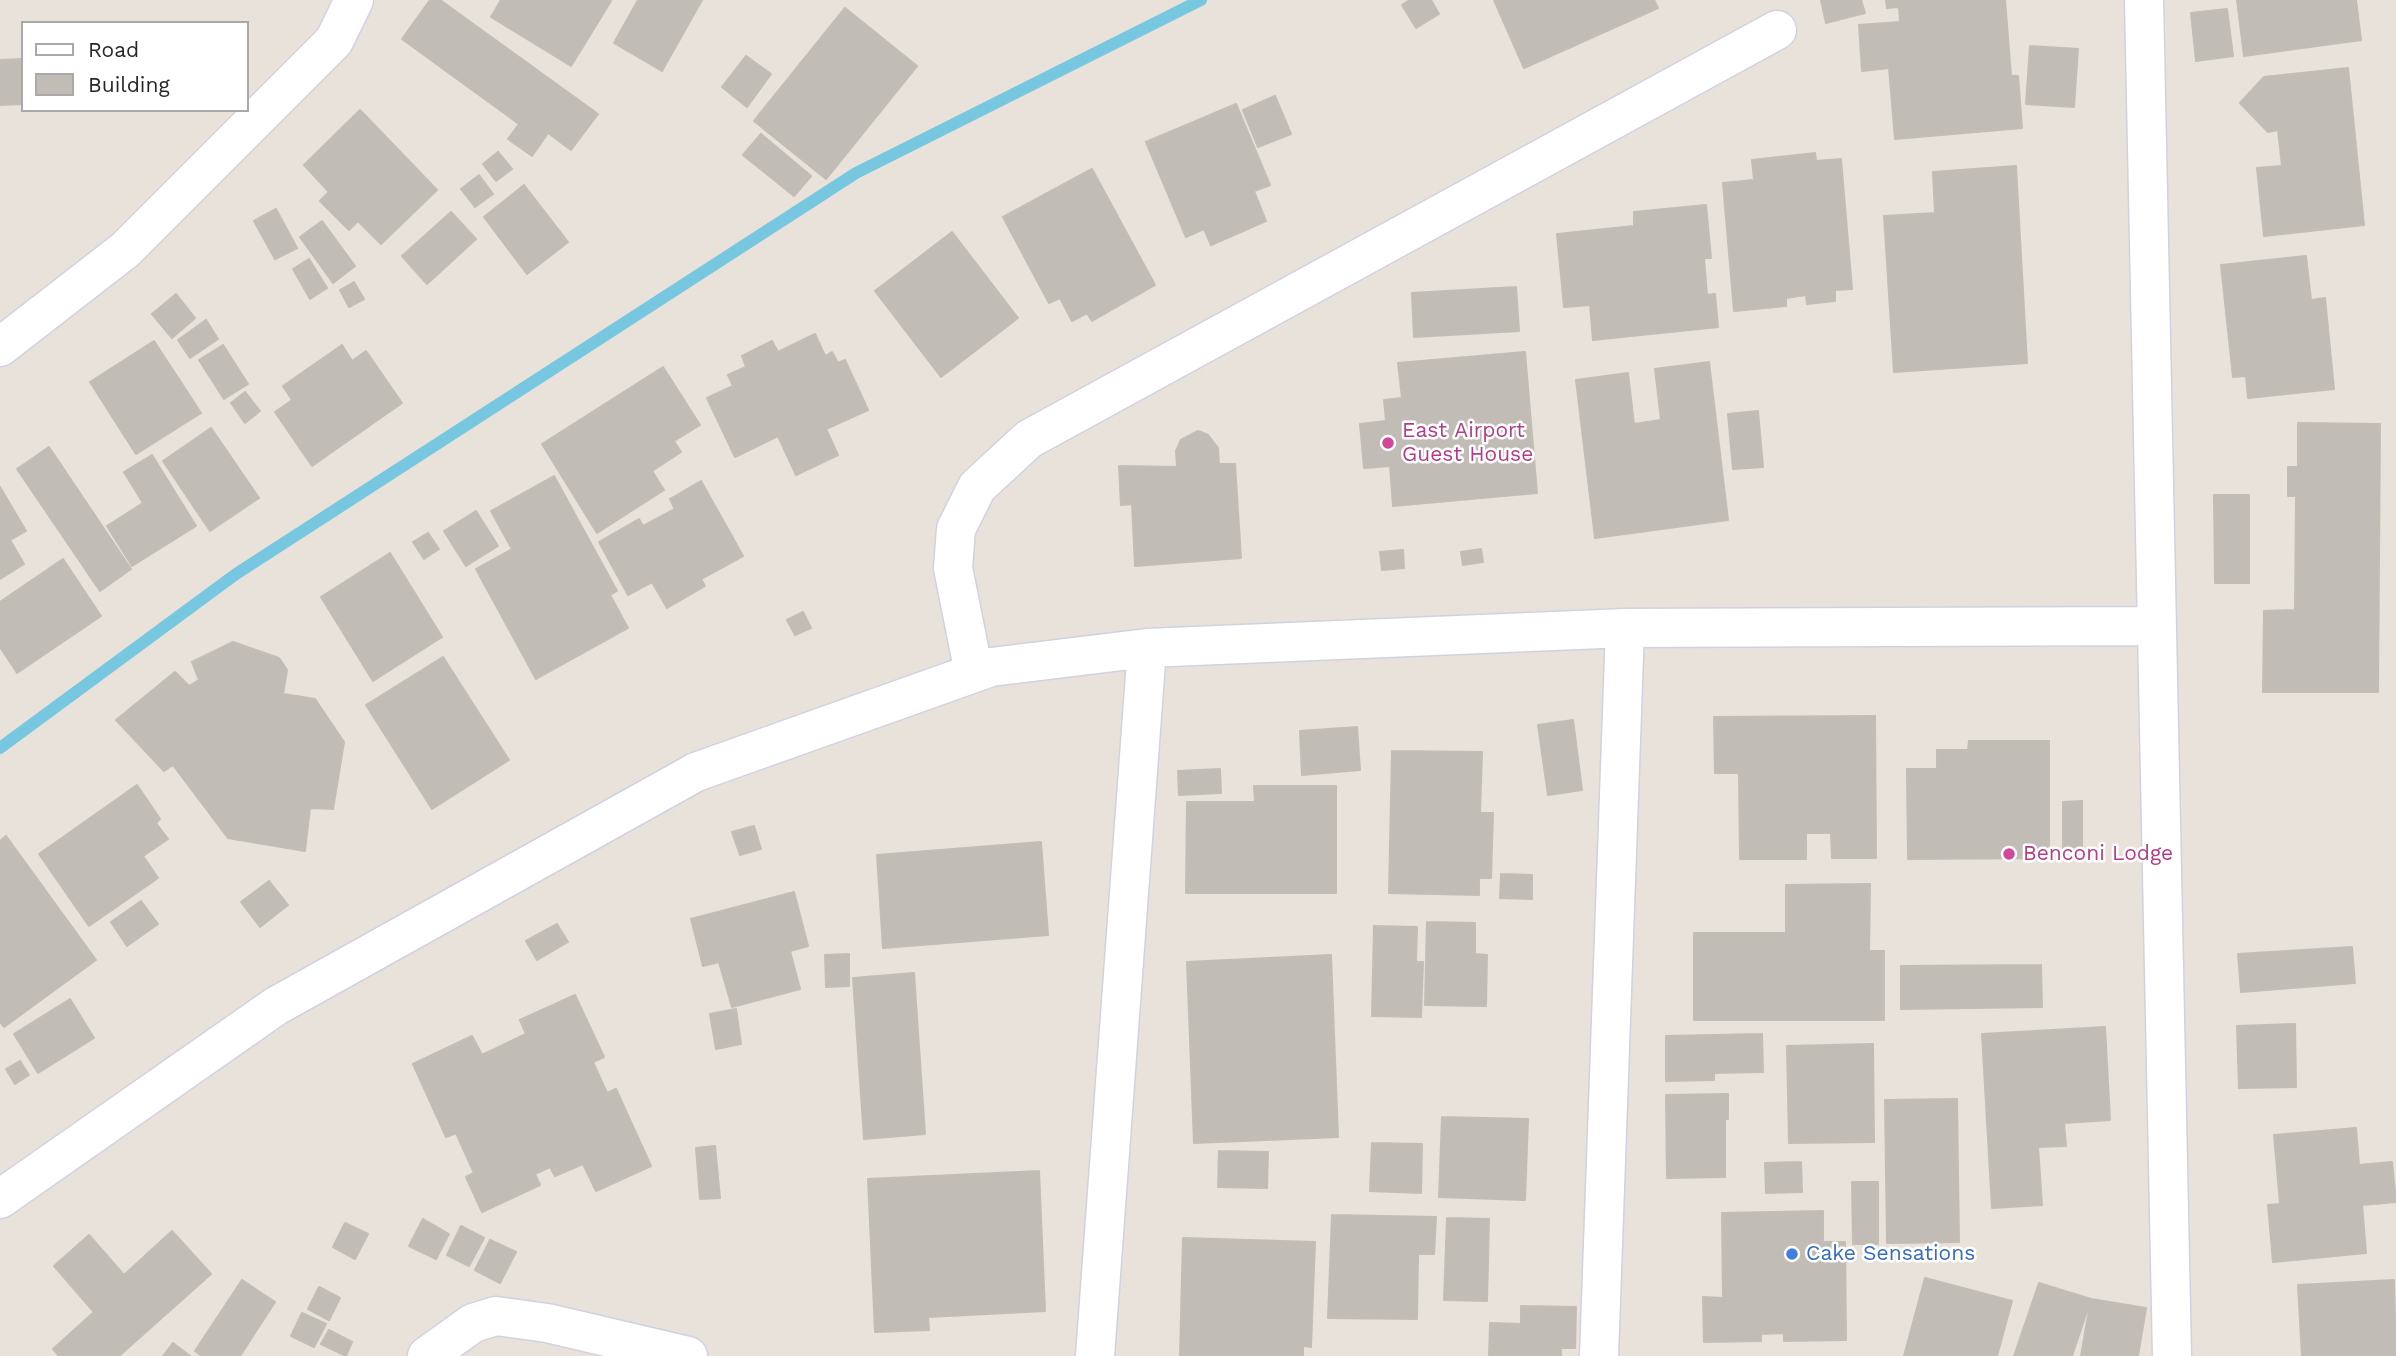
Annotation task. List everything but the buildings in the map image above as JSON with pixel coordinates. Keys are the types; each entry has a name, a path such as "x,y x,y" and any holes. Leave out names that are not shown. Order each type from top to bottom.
{"street":[{"path":"1,344 125,250 334,41 354,0"},
{"path":"2144,0 2172,1356"},
{"path":"974,673 953,568 957,529 977,488 1029,439 1777,30"},
{"path":"0,1199 276,1006 696,772 991,667 1147,648 1625,628 2155,626"},
{"path":"1599,1356 1625,628"},
{"path":"1095,1356 1147,648"},
{"path":"427,1356 473,1323 496,1316 547,1323 688,1356"}],"waterway":[{"path":"0,748 236,574 856,173 1201,0"}],"place":[{"name":"East Airport Guest House","path":"1388,443"},
{"name":"Benconi Lodge","path":"2009,854"},
{"name":"Cake Sensations","path":"1792,1254"}]}
